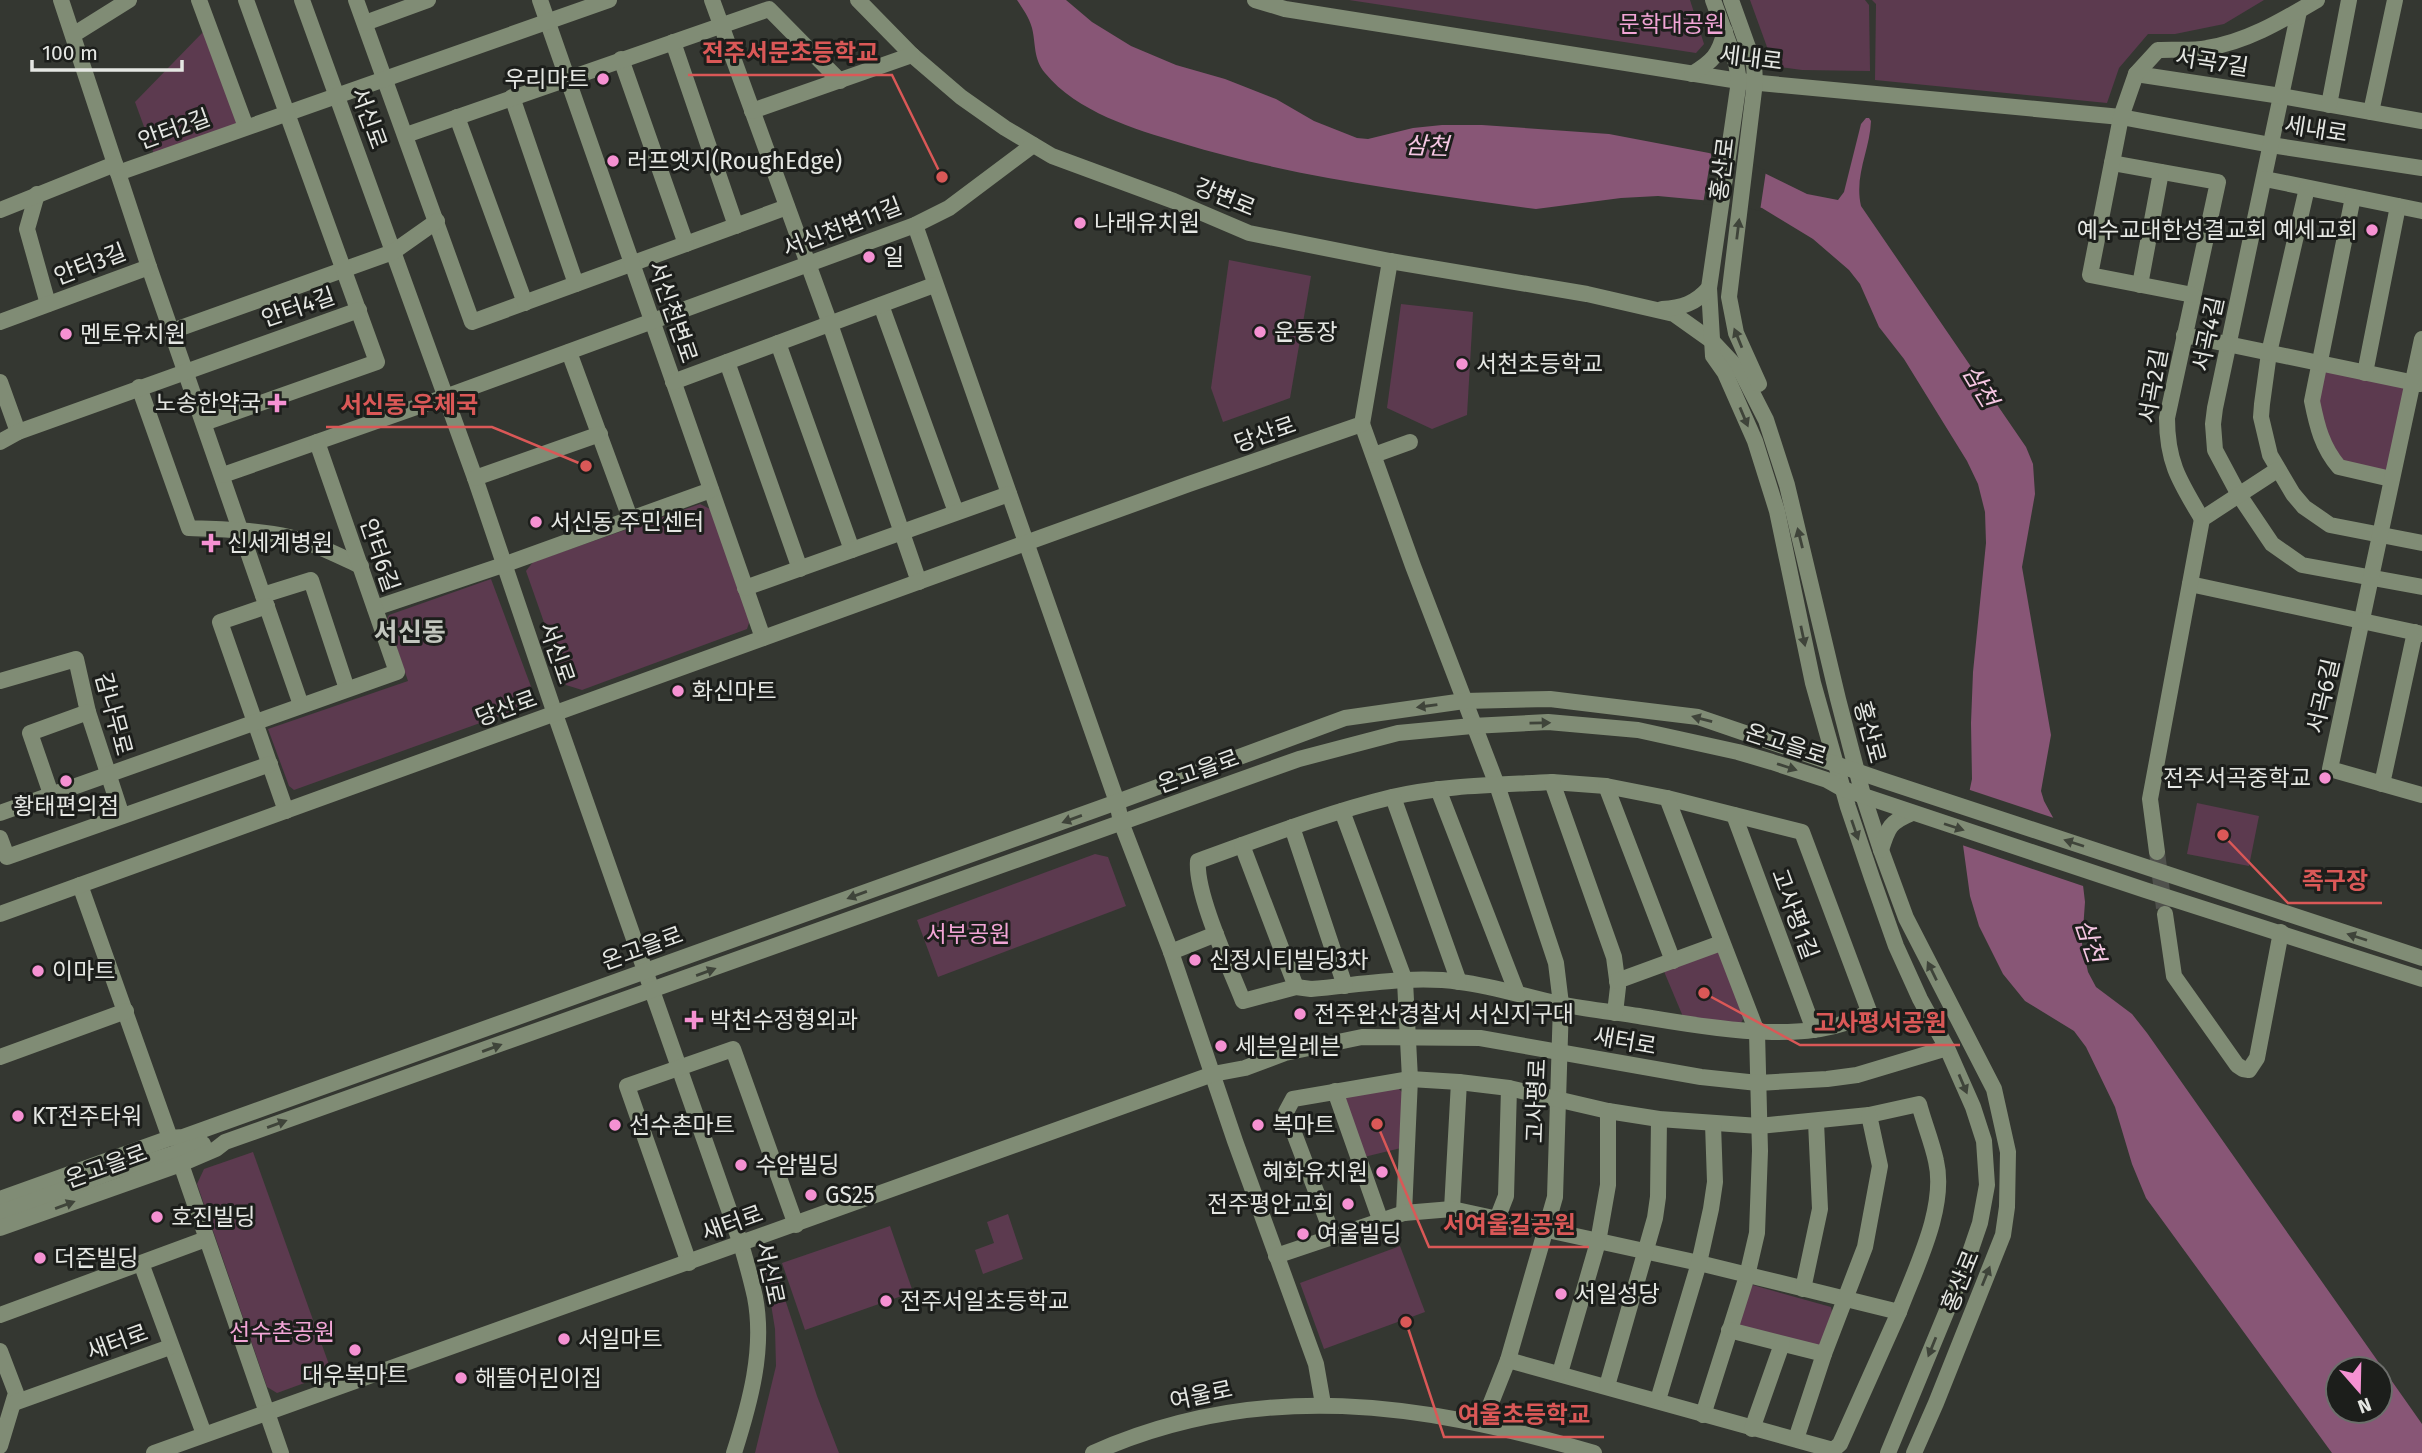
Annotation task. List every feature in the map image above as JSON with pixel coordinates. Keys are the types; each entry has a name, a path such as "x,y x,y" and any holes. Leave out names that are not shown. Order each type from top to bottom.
{"street":[{"name":"안터2길","path":"61,0 149,267"},
{"path":"73,35 129,0"},
{"name":"안터2길","path":"199,0 246,127"},
{"name":"서신로","path":"302,0 475,478 555,715 741,1244 755,1298 757,1360 742,1430 734,1453"},
{"path":"356,0 472,322 787,207"},
{"name":"서신천변로","path":"540,0 763,638"},
{"name":"안터2길","path":"0,211 37,194 246,127 609,0"},
{"path":"712,0 831,324 919,582"},
{"name":"강변로","path":"858,0 912,55 961,97 1033,145 1077,166 1174,201 1249,233 1674,314 1742,373 1766,420"},
{"name":"세내로","path":"1255,0 1285,9 1692,74 2121,117 2271,145 2422,168"},
{"name":"홍산로","path":"1713,0 1736,63 1747,81"},
{"name":"홍산로","path":"1731,0 1754,64 1747,81 1729,297 1735,333 1772,415 1766,420 1787,485 1856,771 1881,850 1906,918 1994,1089 2008,1152 2007,1207 2003,1235 1914,1453"},
{"name":"서곡7길","path":"2121,117 2136,74 2158,50 2205,49 2236,41 2258,33 2317,0"},
{"path":"2329,104 2349,0"},
{"path":"2371,112 2395,0"},
{"path":"365,23 422,1"},
{"path":"248,6 359,310"},
{"path":"405,135 769,9 840,80"},
{"path":"2271,145 2299,10"},
{"path":"1692,74 1710,63 1720,48 1725,31"},
{"path":"673,42 736,226"},
{"path":"752,111 912,55"},
{"path":"621,59 686,244"},
{"name":"서곡7길","path":"2136,74 2371,112 2421,117"},
{"path":"512,97 576,284"},
{"name":"홍산로","path":"1745,105 1709,288 1713,349 1755,442 1777,510 1813,682 1843,789 1896,946 1920,999 1947,1048 1973,1107 1984,1141 1987,1185 1980,1223 1965,1268 1888,1453"},
{"path":"457,117 524,303"},
{"path":"2121,117 2090,275 2193,295"},
{"name":"서신천변11길","path":"445,397 915,225 949,208 1033,145"},
{"name":"서곡4길","path":"2271,145 2213,424 2215,450 2239,495 2272,544 2302,565 2422,587"},
{"path":"2112,163 2161,172 2140,285"},
{"name":"서곡2길","path":"2161,172 2218,182 2167,418 2167,439 2176,477 2202,519"},
{"path":"2265,179 2422,211"},
{"path":"2307,188 2269,353 2261,417 2270,455 2293,494 2304,506 2330,525 2422,543"},
{"name":"안터3길","path":"37,194 27,229 48,304"},
{"path":"2353,197 2312,401 2324,447 2339,467 2391,479"},
{"path":"2365,373 2398,206"},
{"path":"345,269 393,252 437,221"},
{"path":"915,225 1117,803 1121,822 1171,952 1316,1364 1323,1404"},
{"path":"1390,261 1363,424 1464,701"},
{"path":"149,267 301,705"},
{"name":"안터3길","path":"0,323 149,267"},
{"name":"안터4길","path":"172,331 345,269"},
{"path":"673,382 934,285"},
{"path":"1658,310 1687,305 1701,297 1709,288"},
{"name":"강변로","path":"1632,304 1713,349"},
{"path":"881,305 957,512"},
{"name":"안터4길","path":"18,432 359,310 377,362 204,423"},
{"name":"서곡2길","path":"2184,335 2417,384"},
{"path":"2372,577 2391,479 2417,384 2422,339"},
{"path":"778,343 852,550"},
{"path":"569,352 630,518"},
{"path":"727,362 800,569"},
{"path":"0,382 18,432 0,442"},
{"path":"139,387 189,528 288,537 325,549 361,566"},
{"path":"221,470 264,461 445,397"},
{"name":"당산로","path":"0,914 1363,424"},
{"path":"475,478 597,426"},
{"name":"안터6길","path":"0,813 397,672 317,442"},
{"path":"1374,455 1410,442"},
{"path":"2157,852 2150,799 2202,519 2277,470"},
{"path":"375,608 711,490"},
{"path":"745,588 1009,494"},
{"name":"서곡6길","path":"2372,577 2330,769 2422,796"},
{"path":"286,811 220,622 311,580 347,689"},
{"path":"2190,584 2418,633 2382,784"},
{"name":"감나무로","path":"0,681 76,659 88,712 122,816"},
{"name":"온고을로","path":"0,1199 1117,803 1345,718 1464,701 1550,699 1698,717 2422,958"},
{"name":"고사평로","path":"1464,701 1496,785 1556,963 1561,1004 1555,1197 1508,1360 1483,1423"},
{"path":"51,794 30,733 88,712"},
{"name":"온고을로","path":"0,1228 181,1164 216,1149 225,1142 1121,822 1299,759 1398,733 1548,722 1638,730 1738,752 1863,795 1892,813 1912,813 2422,979"},
{"path":"0,838 7,857 270,764"},
{"path":"1552,782 1614,957 1617,981 1615,1013"},
{"name":"고사평1길","path":"1216,934 1197,873 1198,861 1292,827 1393,797 1438,789 1552,782 1606,786 1667,798 1802,832 1868,1011 1854,1021 1814,1030 1734,815"},
{"path":"1606,786 1674,961"},
{"path":"1438,789 1517,993"},
{"path":"1393,797 1459,982"},
{"path":"1667,798 1757,1032 1757,1233 1747,1276 1703,1415"},
{"path":"1342,811 1405,981 1410,1079 1404,1213"},
{"path":"1881,850 1892,813"},
{"path":"1292,827 1345,986"},
{"path":"1242,845 1296,987"},
{"path":"79,885 177,1138"},
{"path":"2221,914 2227,894"},
{"path":"2165,914 2174,976 2236,1065 2249,1070 2257,1058 2281,932"},
{"path":"1171,952 1216,934 1242,1001 1296,987 1311,989 1405,981 1459,982 1561,1004 1707,1028 1757,1032 1814,1030"},
{"path":"1617,981 1721,943"},
{"path":"0,1057 126,1012"},
{"name":"새터로","path":"141,1263 204,1434 690,1263 1213,1074 1244,1068 1285,1053 1329,1043 1362,1037 1480,1038 1701,1077 1758,1083 1857,1075 1947,1048"},
{"path":"690,1263 627,1086 733,1049 796,1225"},
{"path":"1332,1236 1286,1112 1293,1099 1410,1079 1509,1088 1608,1111 1658,1119 1759,1126 1869,1115 1919,1104 1937,1163 1937,1194 1930,1227 1899,1312 1840,1444 1833,1450 1508,1360"},
{"path":"1452,1209 1459,1082"},
{"path":"1497,1219 1506,1196 1509,1088"},
{"path":"1335,1091 1380,1219"},
{"path":"1560,1373 1598,1242 1608,1185 1608,1111"},
{"path":"1796,1440 1824,1354 1865,1247 1872,1217 1880,1166 1869,1115"},
{"path":"1607,1386 1658,1197 1658,1119"},
{"path":"1802,1289 1820,1209 1816,1122"},
{"path":"1658,1400 1699,1263 1711,1209 1715,1182 1713,1124"},
{"name":"온고을로","path":"0,1213 120,1168 128,1162 178,1143 177,1138"},
{"name":"온고을로","path":"120,1168 130,1168 212,1142 225,1142"},
{"path":"181,1164 281,1453"},
{"path":"1276,1256 1380,1219 1404,1213 1452,1209 1699,1263 1899,1312"},
{"path":"0,1315 206,1239"},
{"path":"1729,1330 1824,1354"},
{"path":"1752,1429 1782,1344"},
{"name":"새터로","path":"14,1403 170,1346"},
{"path":"0,1351 16,1393 0,1446"},
{"path":"0,1369 14,1403"},
{"name":"여울로","path":"1093,1453 1182,1420 1241,1409 1323,1404 1417,1412 1483,1423 1594,1453"},
{"path":"154,1453 204,1434"}],"green space":[{"name":"문학대공원","path":"1349,0 1690,0 1704,44 1696,53"},
{"path":"1750,0 1865,0 1869,5 1870,71 1780,67 1771,58"},
{"path":"1872,0 2264,0 2224,24 2175,34 2148,34 2119,68 2107,103 1875,80 1876,4"},
{"path":"205,30 239,124 154,154 135,102"},
{"name":"운동장","path":"1229,260 1311,276 1290,398 1223,422 1211,388"},
{"name":"운동장","path":"1401,304 1473,312 1467,415 1432,429 1387,408"},
{"path":"2319,365 2407,383 2388,471 2340,461 2316,423"},
{"path":"700,504 712,510 750,620 747,629 582,690 566,685 526,571 533,562"},
{"path":"491,579 533,692 527,706 294,790 289,786 268,729 408,681 387,619 389,615"},
{"path":"2197,803 2259,816 2249,866 2187,854"},
{"name":"서부공원","path":"1095,854 1108,857 1126,906 938,977 917,920"},
{"path":"1718,951 1744,1017 1739,1027 1684,1019 1663,969"},
{"path":"1396,1086 1406,1096 1405,1147 1360,1158 1343,1094"},
{"name":"선수촌공원","path":"253,1152 332,1373 277,1393 267,1387 197,1184 204,1169"},
{"path":"1008,1214 1023,1259 983,1274 975,1250 994,1243 987,1222"},
{"path":"890,1226 913,1292 805,1330 782,1263"},
{"path":"1400,1246 1425,1312 1324,1349 1300,1283"},
{"path":"775,1269 839,1453 755,1453 776,1366 775,1329 766,1273"},
{"path":"1749,1284 1831,1307 1833,1317 1820,1347 1735,1329"}],"water":[{"name":"삼천","path":"1017,0 1066,0 1092,22 1131,46 1176,65 1225,79 1276,99 1314,121 1357,138 1368,139 1413,128 1442,125 1482,125 1609,134 1709,153 1750,166 1807,194 1838,200 1844,192 1861,124 1869,118 1870,132 1859,184 1861,206 2026,447 2033,464 2035,494 2022,567 2051,735 2041,791 2083,885 2085,902 2082,944 2088,972 2096,987 2132,1014 2147,1033 2373,1355 2324,1355 2324,1425 2394,1425 2394,1384 2422,1424 2422,1453 2332,1453 2146,1198 2132,1164 2115,1107 2086,1047 2074,1031 2025,1001 2003,974 1979,926 1970,896 1963,845 1963,822 1972,779 1973,672 1986,543 1985,512 1978,484 1967,461 1904,359 1879,327 1860,284 1849,270 1813,239 1762,208 1744,204 1658,196 1536,209 1302,173 1144,132 1090,109 1058,87 1038,62 1031,24"}],"pier":[{"path":"1712,151 1751,163 1766,171 1760,211 1703,204"},
{"path":"1967,789 2057,819 2077,859 2086,887 1959,844 1959,822"}],"tunnel":[{"path":"2157,852 2164,908"}],"place":[{"name":"우리마트","path":"603,79"},
{"name":"러프엣지(RoughEdge)","path":"613,161"},
{"name":"전주서문초등학교","path":"942,177"},
{"name":"나래유치원","path":"1080,223"},
{"name":"예수교대한성결교회 예세교회","path":"2372,230"},
{"name":"일","path":"869,257"},
{"name":"운동장","path":"1260,332"},
{"name":"멘토유치원","path":"66,334"},
{"name":"서천초등학교","path":"1462,364"},
{"name":"노송한약국","path":"277,403"},
{"name":"서신동 우체국","path":"586,466"},
{"name":"서신동 주민센터","path":"536,522"},
{"name":"신세계병원","path":"211,543"},
{"name":"화신마트","path":"678,691"},
{"name":"전주서곡중학교","path":"2325,778"},
{"name":"황태편의점","path":"66,781"},
{"name":"족구장","path":"2223,835"},
{"name":"신정시티빌딩3차","path":"1195,960"},
{"name":"이마트","path":"38,971"},
{"name":"고사평서공원","path":"1704,993"},
{"name":"전주완산경찰서 서신지구대","path":"1300,1014"},
{"name":"박천수정형외과","path":"694,1020"},
{"name":"세븐일레븐","path":"1221,1046"},
{"name":"KT전주타워","path":"18,1116"},
{"name":"서여울길공원","path":"1377,1124"},
{"name":"선수촌마트","path":"615,1125"},
{"name":"복마트","path":"1258,1125"},
{"name":"수암빌딩","path":"741,1165"},
{"name":"혜화유치원","path":"1382,1172"},
{"name":"GS25","path":"811,1195"},
{"name":"전주평안교회","path":"1348,1204"},
{"name":"호진빌딩","path":"157,1217"},
{"name":"여울빌딩","path":"1303,1234"},
{"name":"더즌빌딩","path":"40,1258"},
{"name":"서일성당","path":"1561,1294"},
{"name":"전주서일초등학교","path":"886,1301"},
{"name":"여울초등학교","path":"1406,1322"},
{"name":"서일마트","path":"564,1339"},
{"name":"대우복마트","path":"355,1350"},
{"name":"해뜰어린이집","path":"461,1378"}],"district":[{"name":"서신동","path":"410,632"}]}
